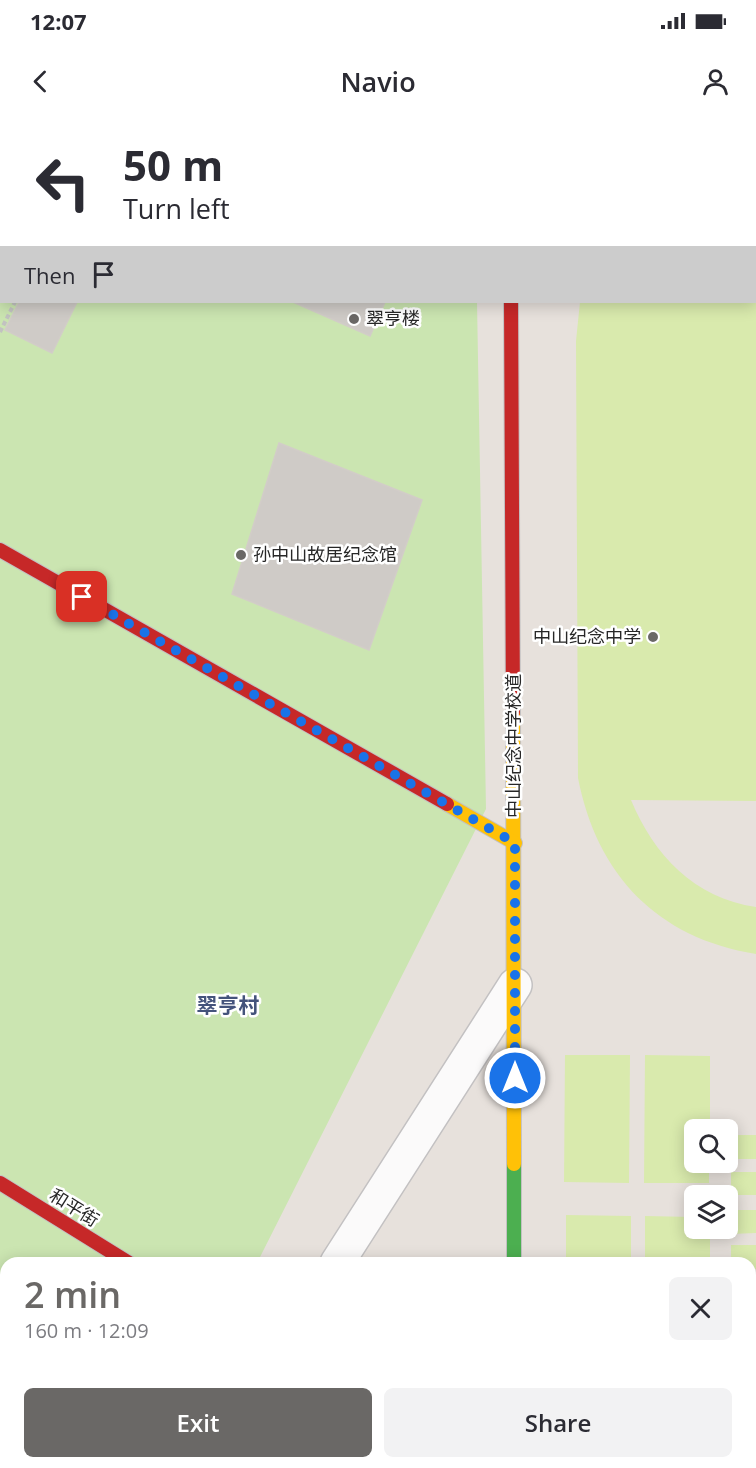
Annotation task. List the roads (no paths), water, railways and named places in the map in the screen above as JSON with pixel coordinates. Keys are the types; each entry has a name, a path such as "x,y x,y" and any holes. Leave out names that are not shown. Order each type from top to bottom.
{"street":[{"name":"中山纪念中学校道","path":"511,303 515,843 514,1257"},
{"path":"0,550 515,843"},
{"path":"341,1257 515,985"},
{"name":"和平街","path":"0,1183 119,1257"}],"place":[{"name":"翠亨楼","path":"354,319"},
{"name":"孙中山故居纪念馆","path":"241,555"},
{"name":"中山纪念中学","path":"653,637"}],"district":[{"name":"翠亨村","path":"228,1006"}]}
